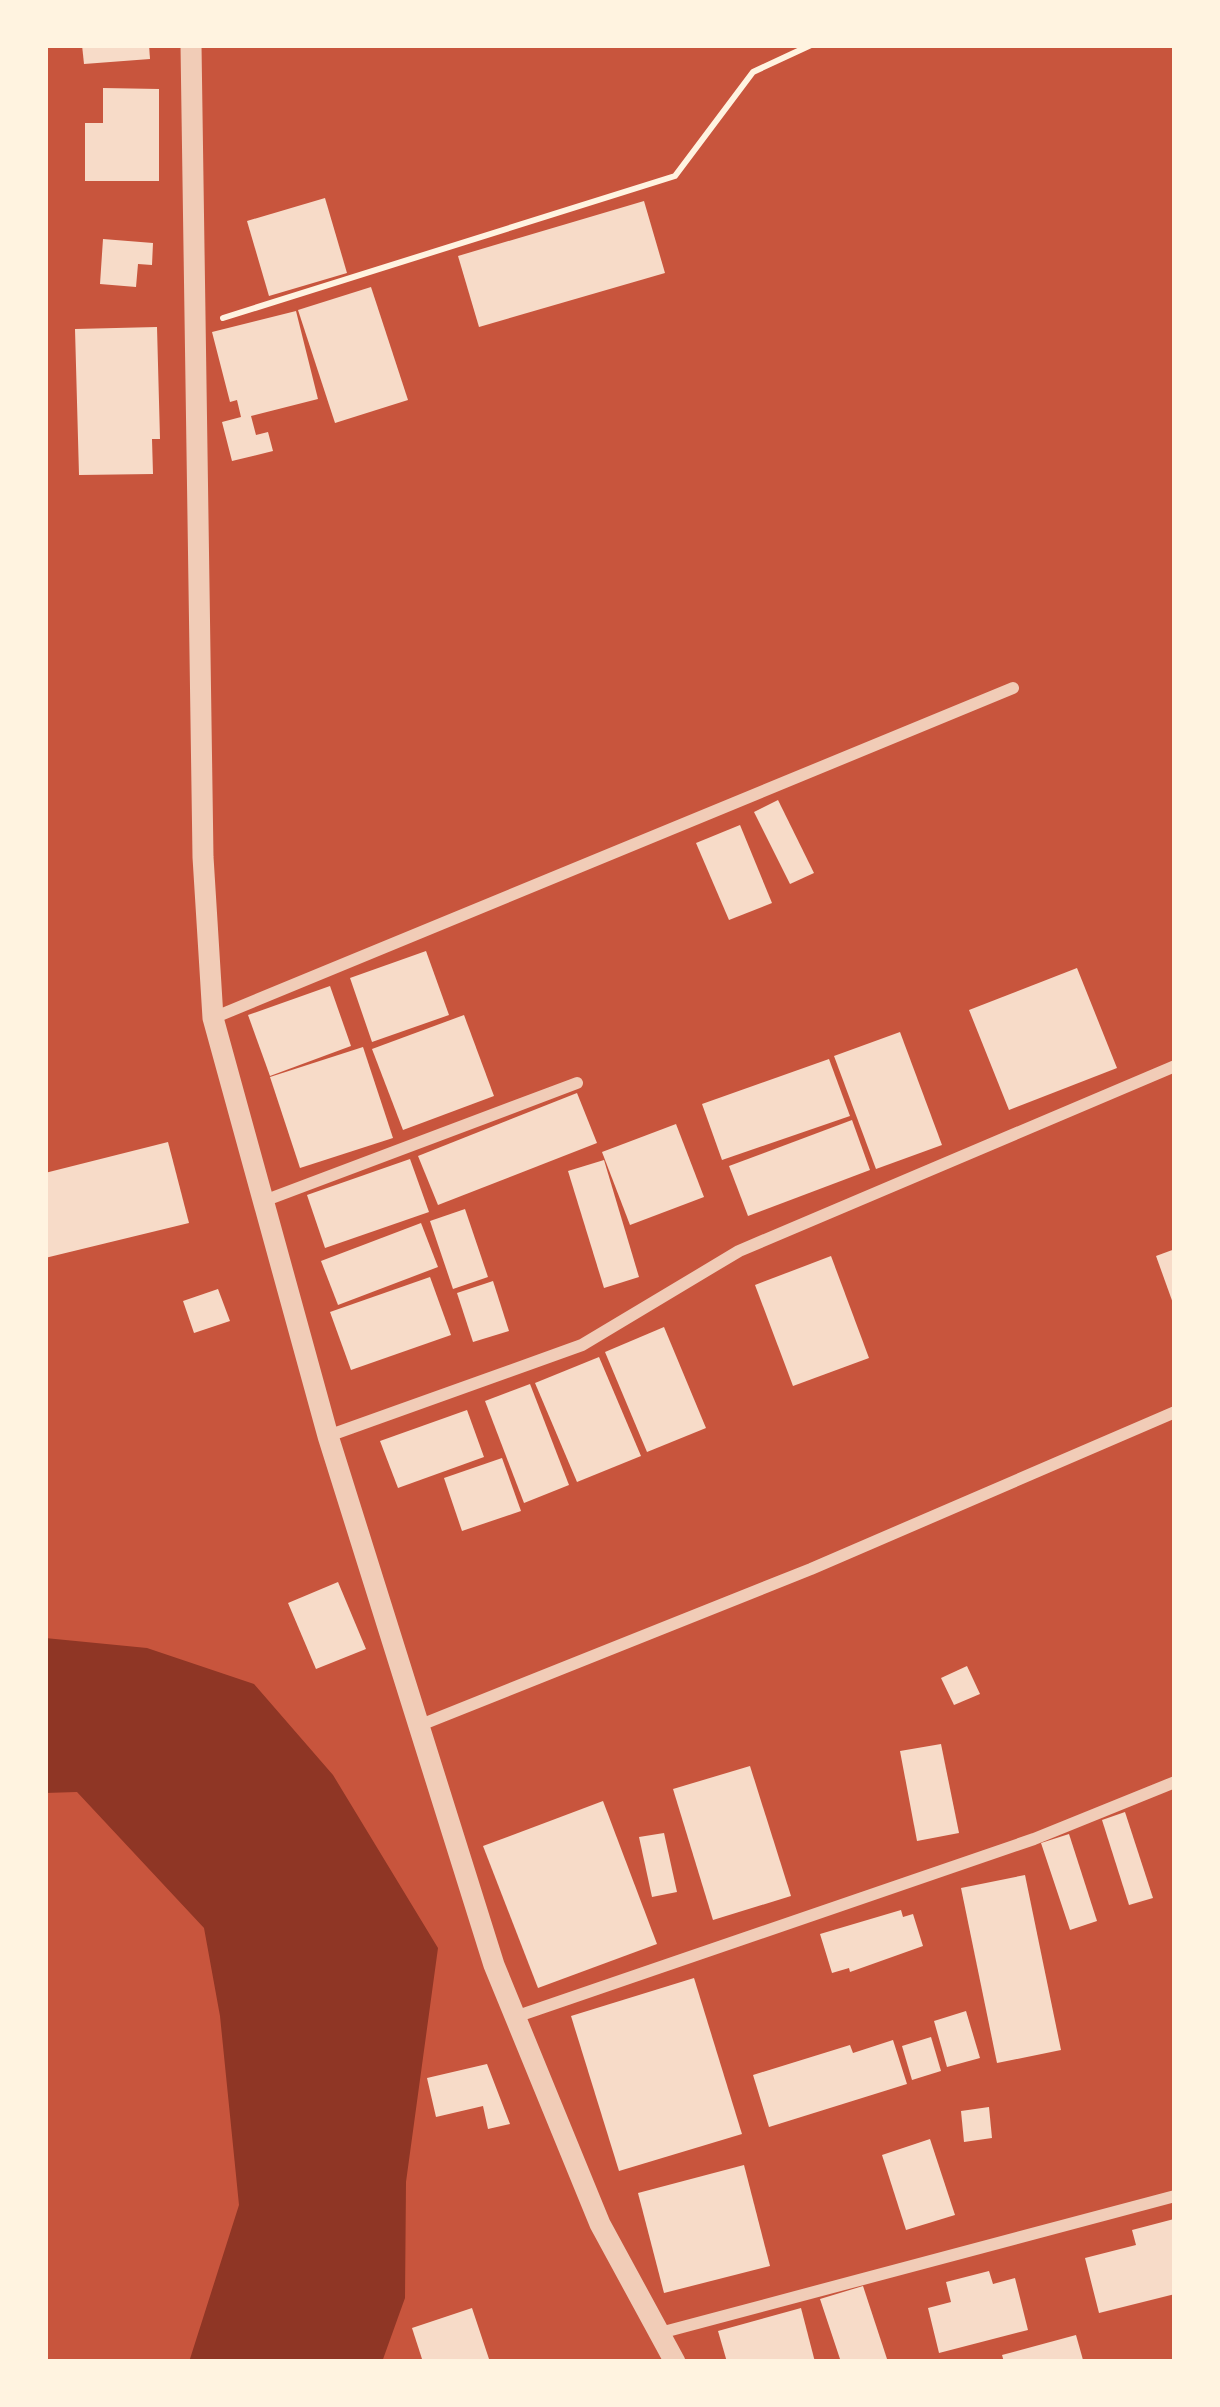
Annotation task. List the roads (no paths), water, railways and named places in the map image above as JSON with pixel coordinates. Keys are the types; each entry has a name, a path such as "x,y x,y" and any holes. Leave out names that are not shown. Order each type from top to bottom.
{"street":[{"path":"191,45 203,857 213,1018 260,1203 328,1436 514,2017 600,2224 675,2362"},
{"path":"213,1018 1013,688"},
{"path":"328,1436 582,1345 739,1252 1175,1066"},
{"path":"260,1203 577,1083"},
{"path":"418,1726 811,1569 1175,1412"},
{"path":"514,2017 1034,1839 1175,1782"},
{"path":"659,2333 1175,2196"}]}
